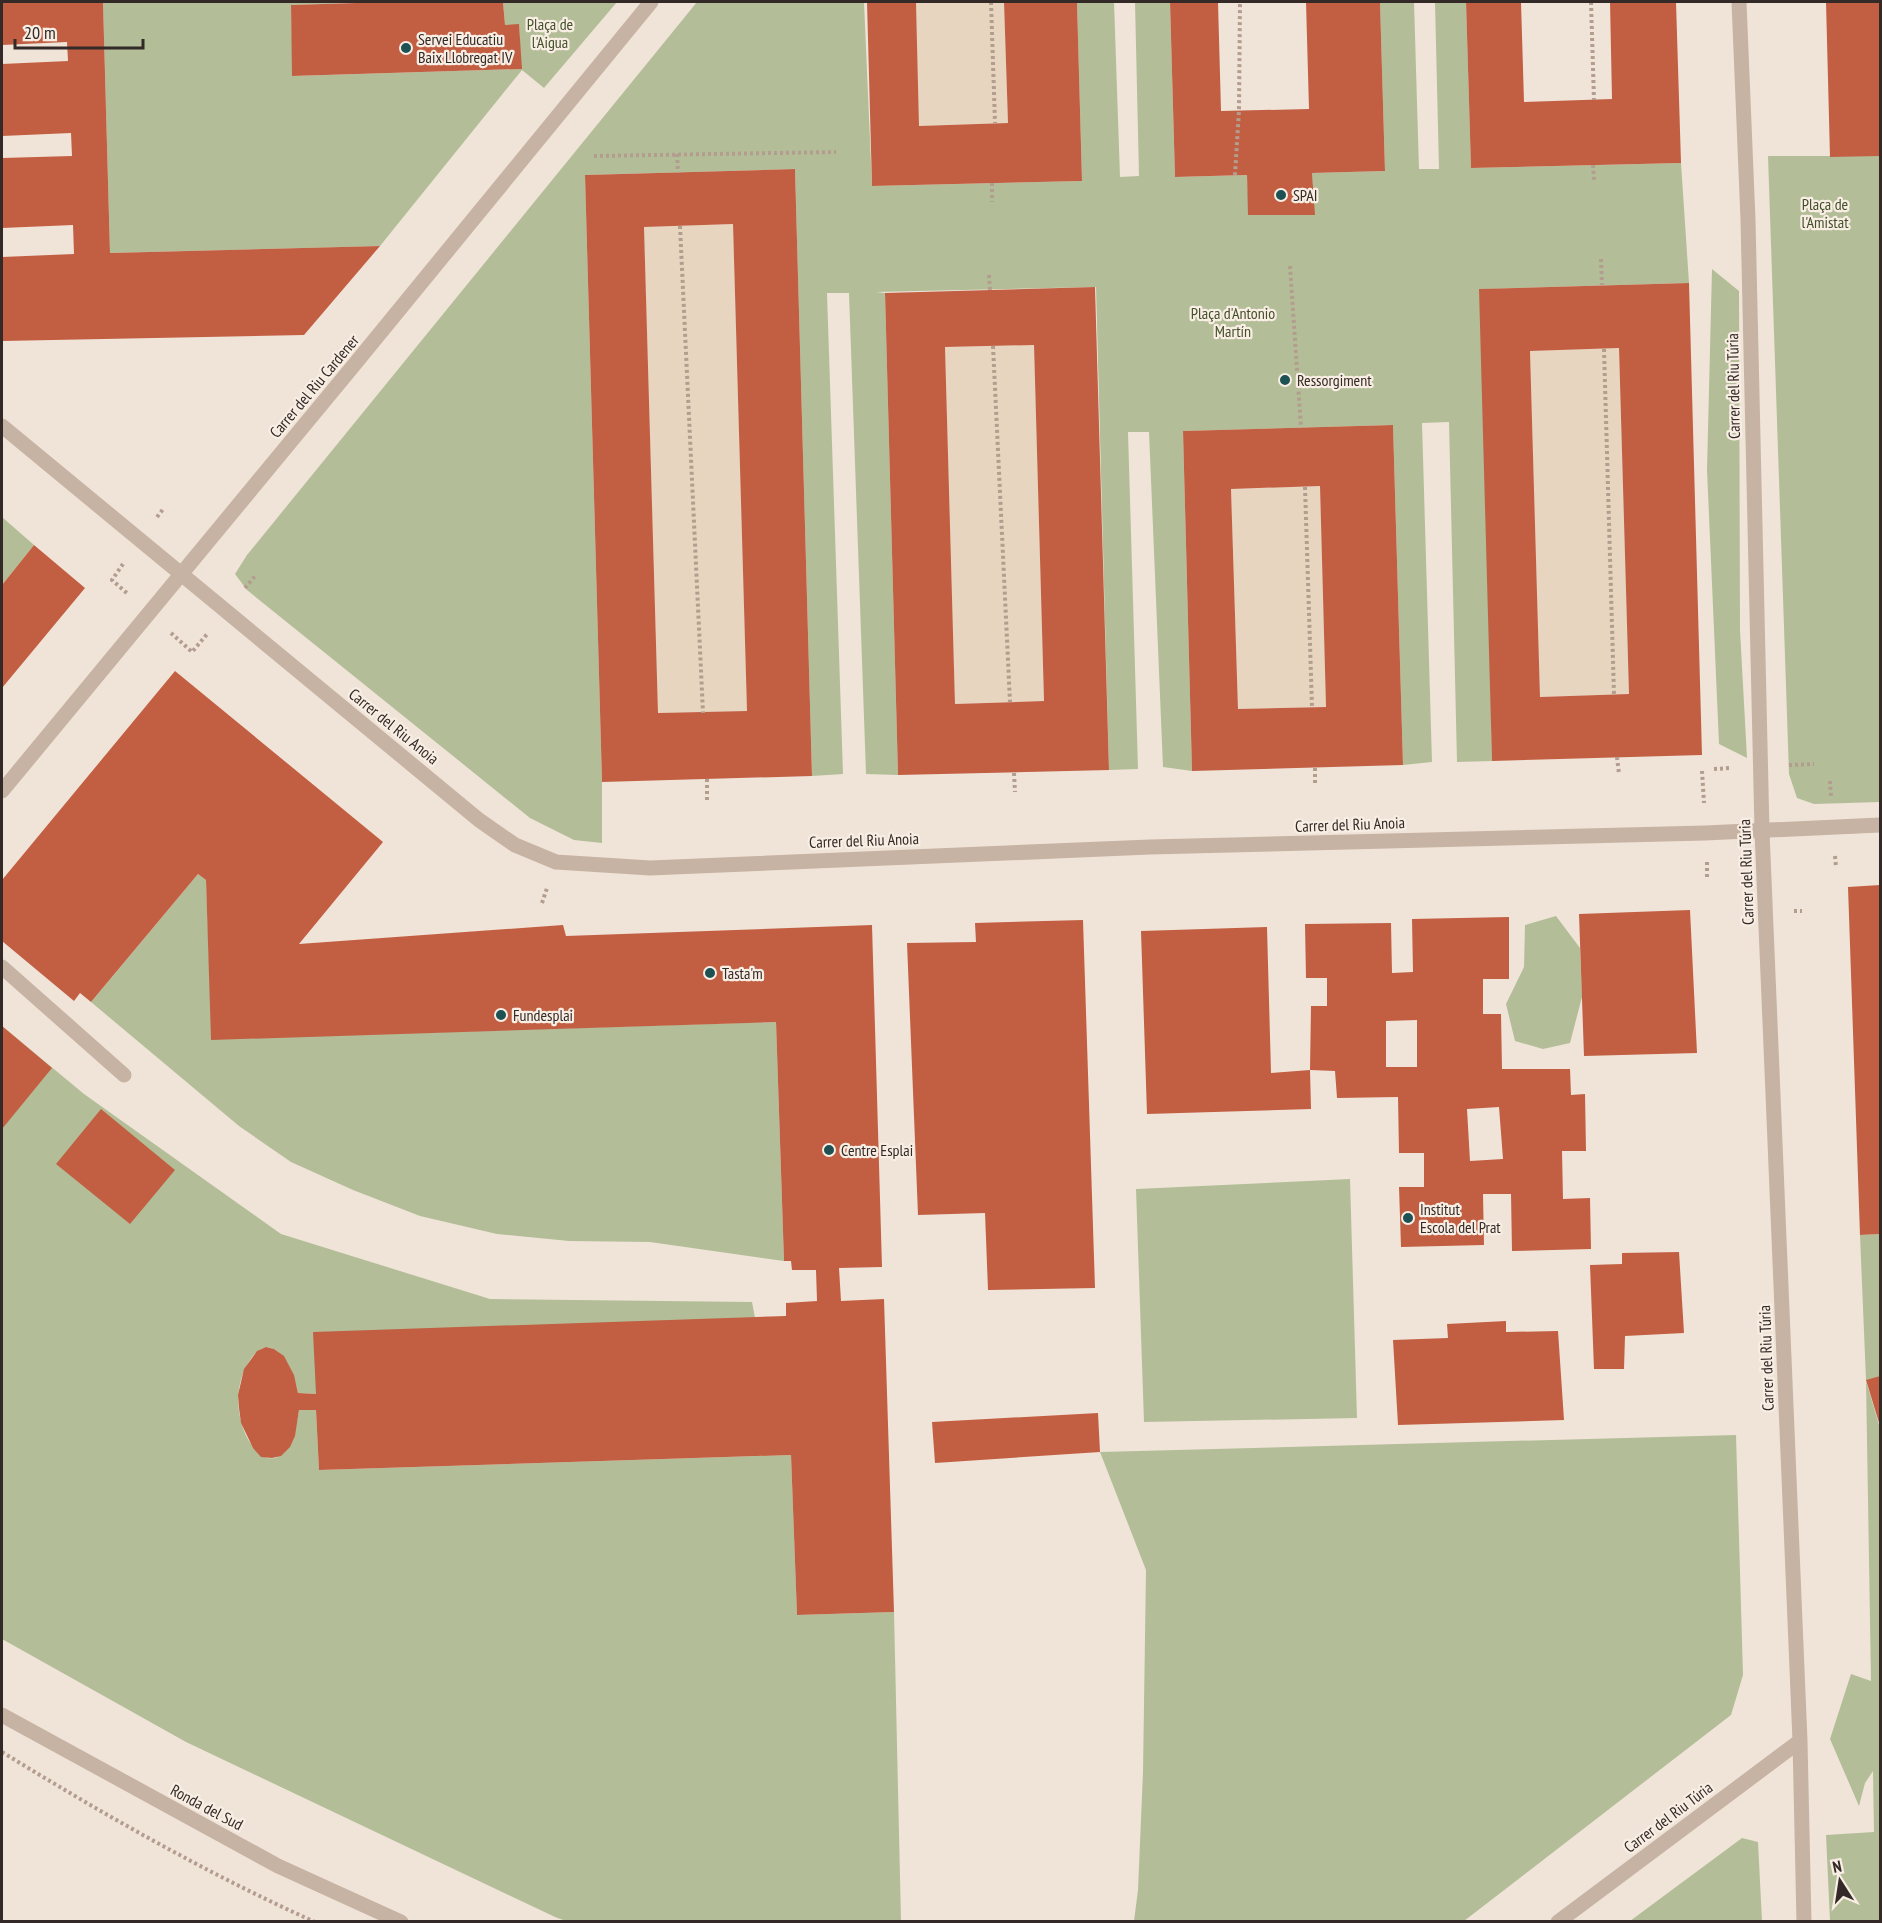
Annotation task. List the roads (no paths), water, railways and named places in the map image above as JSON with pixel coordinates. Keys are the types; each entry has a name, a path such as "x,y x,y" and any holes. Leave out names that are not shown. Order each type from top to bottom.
{"street":[{"name":"Carrer del Riu Cardener","path":"2,791 651,2"},
{"name":"Carrer del Riu Túria","path":"1739,2 1748,220 1762,831 1800,1741 1804,1922"},
{"name":"Carrer del Riu Anoia","path":"2,426 479,820 515,844 556,862 650,868 1161,847 1762,831 1881,825"},
{"path":"2,967 124,1075"},
{"name":"Ronda del Sud","path":"2,1715 278,1866 401,1922"},
{"name":"Carrer del Riu Túria","path":"1558,1922 1800,1741"}],"place":[{"name":"Servei Educatiu Baix Llobregat IV","path":"406,48"},
{"name":"SPAI","path":"1281,195"},
{"name":"Ressorgiment","path":"1285,380"},
{"name":"Tasta'm","path":"710,973"},
{"name":"Fundesplai","path":"501,1015"},
{"name":"Centre Esplai","path":"829,1150"},
{"name":"Institut Escola del Prat","path":"1408,1218"}],"park label":[{"name":"Plaça de l'Aigua","path":"550,33"},
{"name":"Plaça de l'Amistat","path":"1825,213"},
{"name":"Plaça d'Antonio Martín","path":"1233,322"}]}
